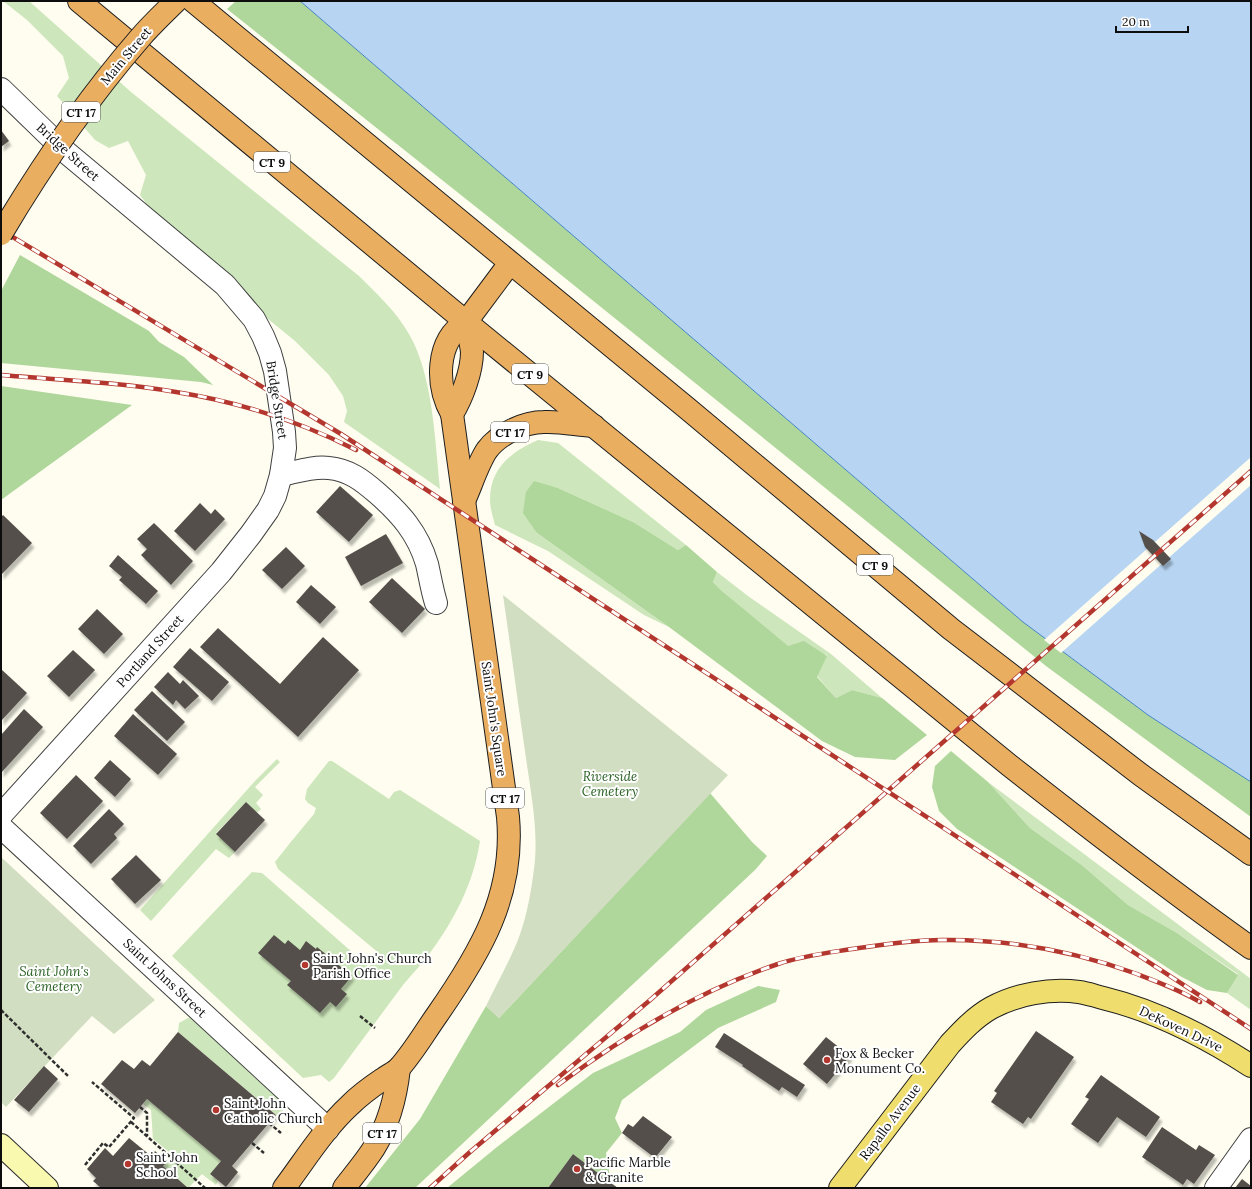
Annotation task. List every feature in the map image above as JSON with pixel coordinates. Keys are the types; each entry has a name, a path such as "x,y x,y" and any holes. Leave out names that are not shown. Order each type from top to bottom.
{"highway":[{"name":"CT 9","path":"79,1 466,322 1009,765 1097,834 1203,914 1251,948"},
{"name":"Main Street","path":"1,234 44,164 95,92 141,37 176,1"},
{"name":"CT 9","path":"193,1 688,409 951,629 1141,775 1251,854"},
{"name":"Saint John's Square","path":"284,1188 328,1129 355,1100 372,1086 399,1068 452,993 478,951 489,930 501,894 509,854 508,817 452,414 446,403 442,390 441,364 445,349 452,335 461,325 466,322 510,263"},
{"path":"452,414 460,400 471,360 471,349 466,322"},
{"name":"CT 17","path":"464,501 488,450 496,441 507,434 532,423 544,422 594,426"},
{"name":"Saint John's Square","path":"344,1188 371,1152 382,1133 394,1098 399,1068"}],"main road":[{"name":"DeKoven Drive","path":"1014,998 1043,992 1079,992 1116,1001 1154,1013 1228,1050 1251,1066"},
{"name":"Rapallo Avenue","path":"840,1188 950,1044 970,1024 990,1008 1014,998"}],"street":[{"name":"Bridge Street","path":"1,89 67,153 225,285 254,319 270,354 276,378 285,448 281,475"},
{"path":"281,475 315,468 328,468 349,472 362,480 394,508 408,524 419,544 426,563 436,603"},
{"name":"Portland Street","path":"1,815 221,572 268,510 275,496 281,475"},
{"name":"Saint Johns Street","path":"1,827 328,1129"},
{"path":"1216,1188 1251,1139"},
{"path":"1,1145 48,1188"}],"path":[{"path":"1,1010 69,1077"},
{"path":"360,1016 375,1028"},
{"path":"85,1165 103,1143 109,1147 134,1118 92,1082"},
{"path":"140,1107 147,1113 147,1137"},
{"path":"131,1122 205,1188"},
{"path":"269,1123 281,1133"},
{"path":"252,1143 264,1153"}],"green space":[{"path":"3,1 29,1 131,92 359,276 386,303 409,334 417,350 423,369 432,409 440,489 344,422 347,411 343,396 329,375 295,341 240,296 154,214 140,195 146,175 128,141 109,148 95,140 57,96 69,78 63,56 27,20"},
{"path":"236,1 300,1 1023,622 1148,715 1251,782 1251,817 1046,666 524,245 227,9"},
{"path":"20,255 149,331 159,342 184,357 213,385 201,382 1,363 1,291"},
{"path":"1,386 132,405 1,500"},
{"path":"538,440 558,443 686,545 678,550 633,522 558,488 534,482 537,533 669,627 644,615 548,551 495,525 490,500 491,489 498,470 504,462 519,450"},
{"path":"534,481 558,488 633,522 678,550 686,545 717,572 713,582 722,591 788,646 804,641 827,656 817,677 836,698 852,690 882,698 927,735 895,760 855,757 822,741 669,627 537,533 523,513 526,492"},
{"path":"717,572 748,596 831,654 882,698 852,690 836,698 817,676 827,655 788,647 713,582"},
{"name":"Riverside Cemetery","path":"503,595 728,775 499,1018 486,1006 512,955 522,929 532,886 536,842 532,799"},
{"path":"951,751 988,782 1030,828 1083,866 1128,905 1177,933 1238,975 1227,993 1207,990 1180,976 957,829 939,811 932,787 935,766"},
{"path":"277,759 280,762 255,787 263,795 256,803 261,809 257,813 246,802 216,833 235,852 229,858 216,849 151,921 140,910 255,781"},
{"path":"329,761 332,761 389,799 394,792 400,790 480,841 473,873 461,902 446,930 334,1078 329,1082 321,1075 303,1078 172,956 252,872 262,873 369,967 380,954 278,869 275,862 314,814 316,808 305,799 307,789"},
{"path":"988,782 1251,979 1251,1010 1227,993 1238,974 1177,933 1128,905 1083,866 1030,828"},
{"path":"710,793 752,842 767,856 755,870 415,1188 365,1188 420,1119 486,1006 499,1018"},
{"name":"Saint John's Cemetery","path":"1,857 155,1000 114,1034 92,1016 6,1107 1,1102"},
{"path":"758,986 780,990 776,1002 718,1028 622,1100 615,1118 622,1133 606,1153 611,1183 573,1154 548,1188 447,1188 497,1147 593,1073 680,1032 706,1010"},
{"path":"190,1017 283,1103 283,1113 280,1118 178,1032 179,1023"},
{"path":"147,1099 221,1161 210,1174 218,1181 216,1185 202,1174 188,1188 163,1166 173,1155 153,1139 151,1110 143,1104"}],"water":[{"path":"300,1 1251,1 1251,782 1148,715 1023,622"}],"pier":[{"path":"1251,457 1251,485 1061,653 1044,640"}],"building":[{"path":"1,130 9,141 1,147"},
{"path":"340,486 373,515 349,542 316,512"},
{"path":"200,503 211,514 215,509 225,519 195,551 174,531"},
{"path":"3,515 32,543 1,575 1,517"},
{"path":"154,523 193,561 171,585 141,555 147,549 137,539"},
{"path":"1139,531 1153,540 1171,559 1163,566 1145,547"},
{"path":"386,534 403,563 361,586 345,557"},
{"path":"286,547 305,566 282,589 262,570"},
{"path":"118,555 158,591 146,604 119,580 122,577 109,566"},
{"path":"392,578 425,609 402,633 369,602"},
{"path":"311,585 336,607 320,624 296,602"},
{"path":"97,609 123,634 104,654 78,629"},
{"path":"218,628 280,684 323,637 359,670 298,737 200,647"},
{"path":"190,648 229,682 212,701 173,667"},
{"path":"73,650 95,670 69,697 47,676"},
{"path":"1,669 27,693 1,721"},
{"path":"168,672 180,684 183,680 199,696 185,709 176,700 173,705 154,687"},
{"path":"152,691 185,722 167,741 134,710"},
{"path":"24,709 43,727 1,773 1,735"},
{"path":"133,714 177,754 158,775 114,736"},
{"path":"110,760 131,779 115,797 94,778"},
{"path":"76,775 103,801 67,839 40,813"},
{"path":"246,802 265,820 235,852 216,834"},
{"path":"109,809 124,824 114,834 117,838 91,864 73,846"},
{"path":"136,855 161,880 135,904 111,879"},
{"name":"Saint John's Church Parish Office","path":"274,935 285,944 288,940 300,950 306,941 316,949 317,947 352,976 341,989 347,994 336,1007 330,1002 320,1013 287,985 291,981 258,953"},
{"path":"1036,1031 1074,1057 1031,1119 1028,1117 1023,1124 991,1102 997,1093 994,1091"},
{"name":"Saint John Catholic Church","path":"178,1032 276,1115 232,1166 238,1172 226,1187 210,1174 221,1161 147,1099 135,1113 101,1084 122,1060 134,1069 142,1060 150,1066"},
{"path":"724,1033 805,1085 797,1097 782,1087 779,1091 715,1047"},
{"name":"Fox & Becker Monument Co.","path":"826,1037 850,1056 827,1084 803,1064"},
{"path":"44,1066 58,1079 29,1112 14,1100"},
{"path":"1101,1075 1160,1117 1146,1137 1117,1117 1098,1143 1071,1124 1089,1099 1085,1097"},
{"path":"643,1116 672,1137 655,1158 622,1133 628,1124 633,1127"},
{"path":"1162,1127 1196,1150 1199,1145 1215,1155 1194,1184 1187,1179 1183,1185 1142,1157"},
{"name":"Saint John School","path":"129,1138 151,1156 155,1151 167,1162 163,1166 188,1188 101,1188 93,1181 96,1178 87,1169 105,1148 113,1156"},
{"name":"Pacific Marble & Granite","path":"573,1154 611,1183 618,1188 548,1188"},
{"path":"1242,1179 1251,1186 1251,1188 1235,1188"}],"railway":[{"path":"1,230 341,434 1251,1029"},
{"path":"1,375 132,386 223,401 268,414 313,430 356,450"},
{"path":"430,1188 470,1152 649,1001 1251,471"},
{"path":"558,1085 636,1032 719,987 778,964 796,959 824,953 885,944 930,940 966,940 1016,944 1040,948 1089,959 1137,974 1169,986 1200,1002"}],"place":[{"name":"Saint John's Church Parish Office","path":"305,965"},
{"name":"Fox & Becker Monument Co.","path":"827,1060"},
{"name":"Saint John Catholic Church","path":"216,1110"},
{"name":"Saint John School","path":"128,1164"},
{"name":"Pacific Marble & Granite","path":"577,1169"}]}
